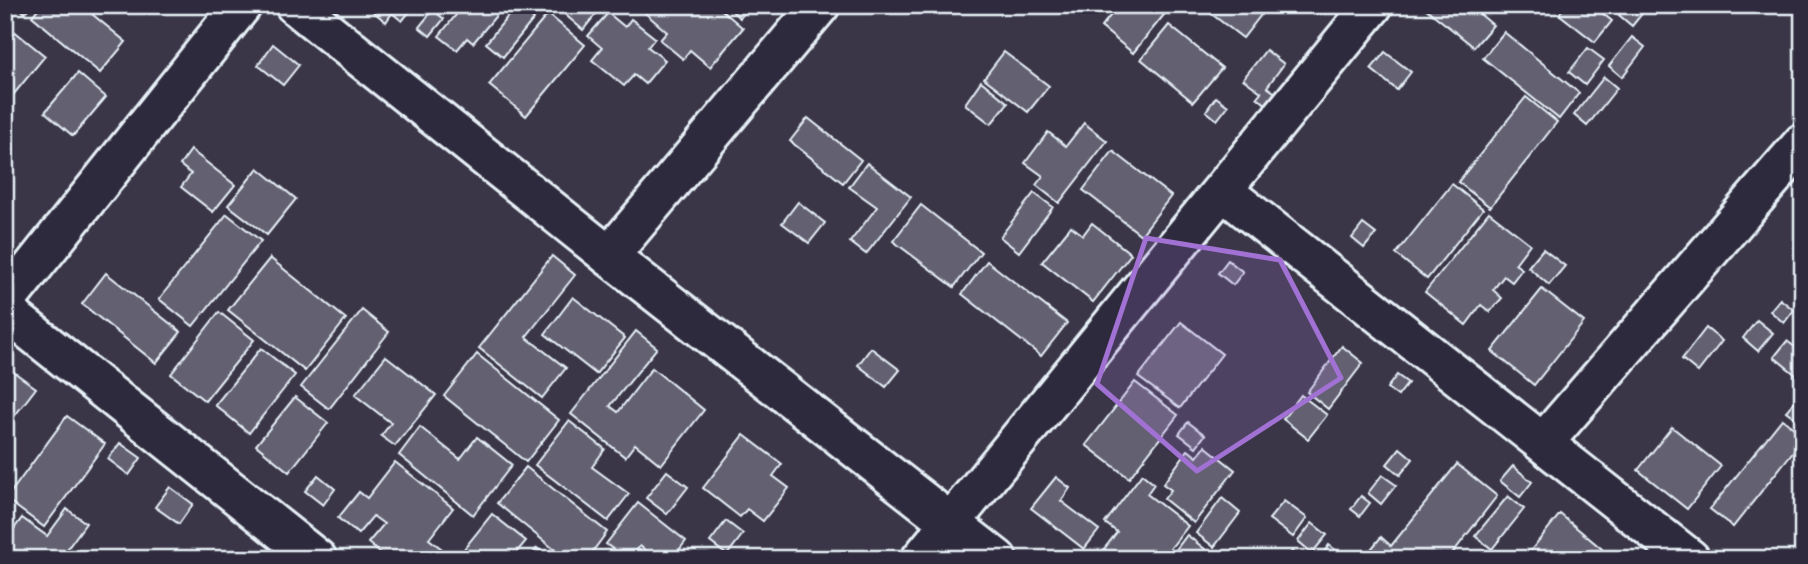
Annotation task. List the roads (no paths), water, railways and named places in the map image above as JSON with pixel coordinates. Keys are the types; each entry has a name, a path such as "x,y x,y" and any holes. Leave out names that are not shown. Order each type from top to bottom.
{"street":[{"path":"5,302 242,5"},
{"path":"295,5 997,559"},
{"path":"610,256 820,5"},
{"path":"921,559 1373,5"},
{"path":"1544,442 1803,143"},
{"path":"1223,191 1690,559"},
{"path":"5,312 317,559"}]}
